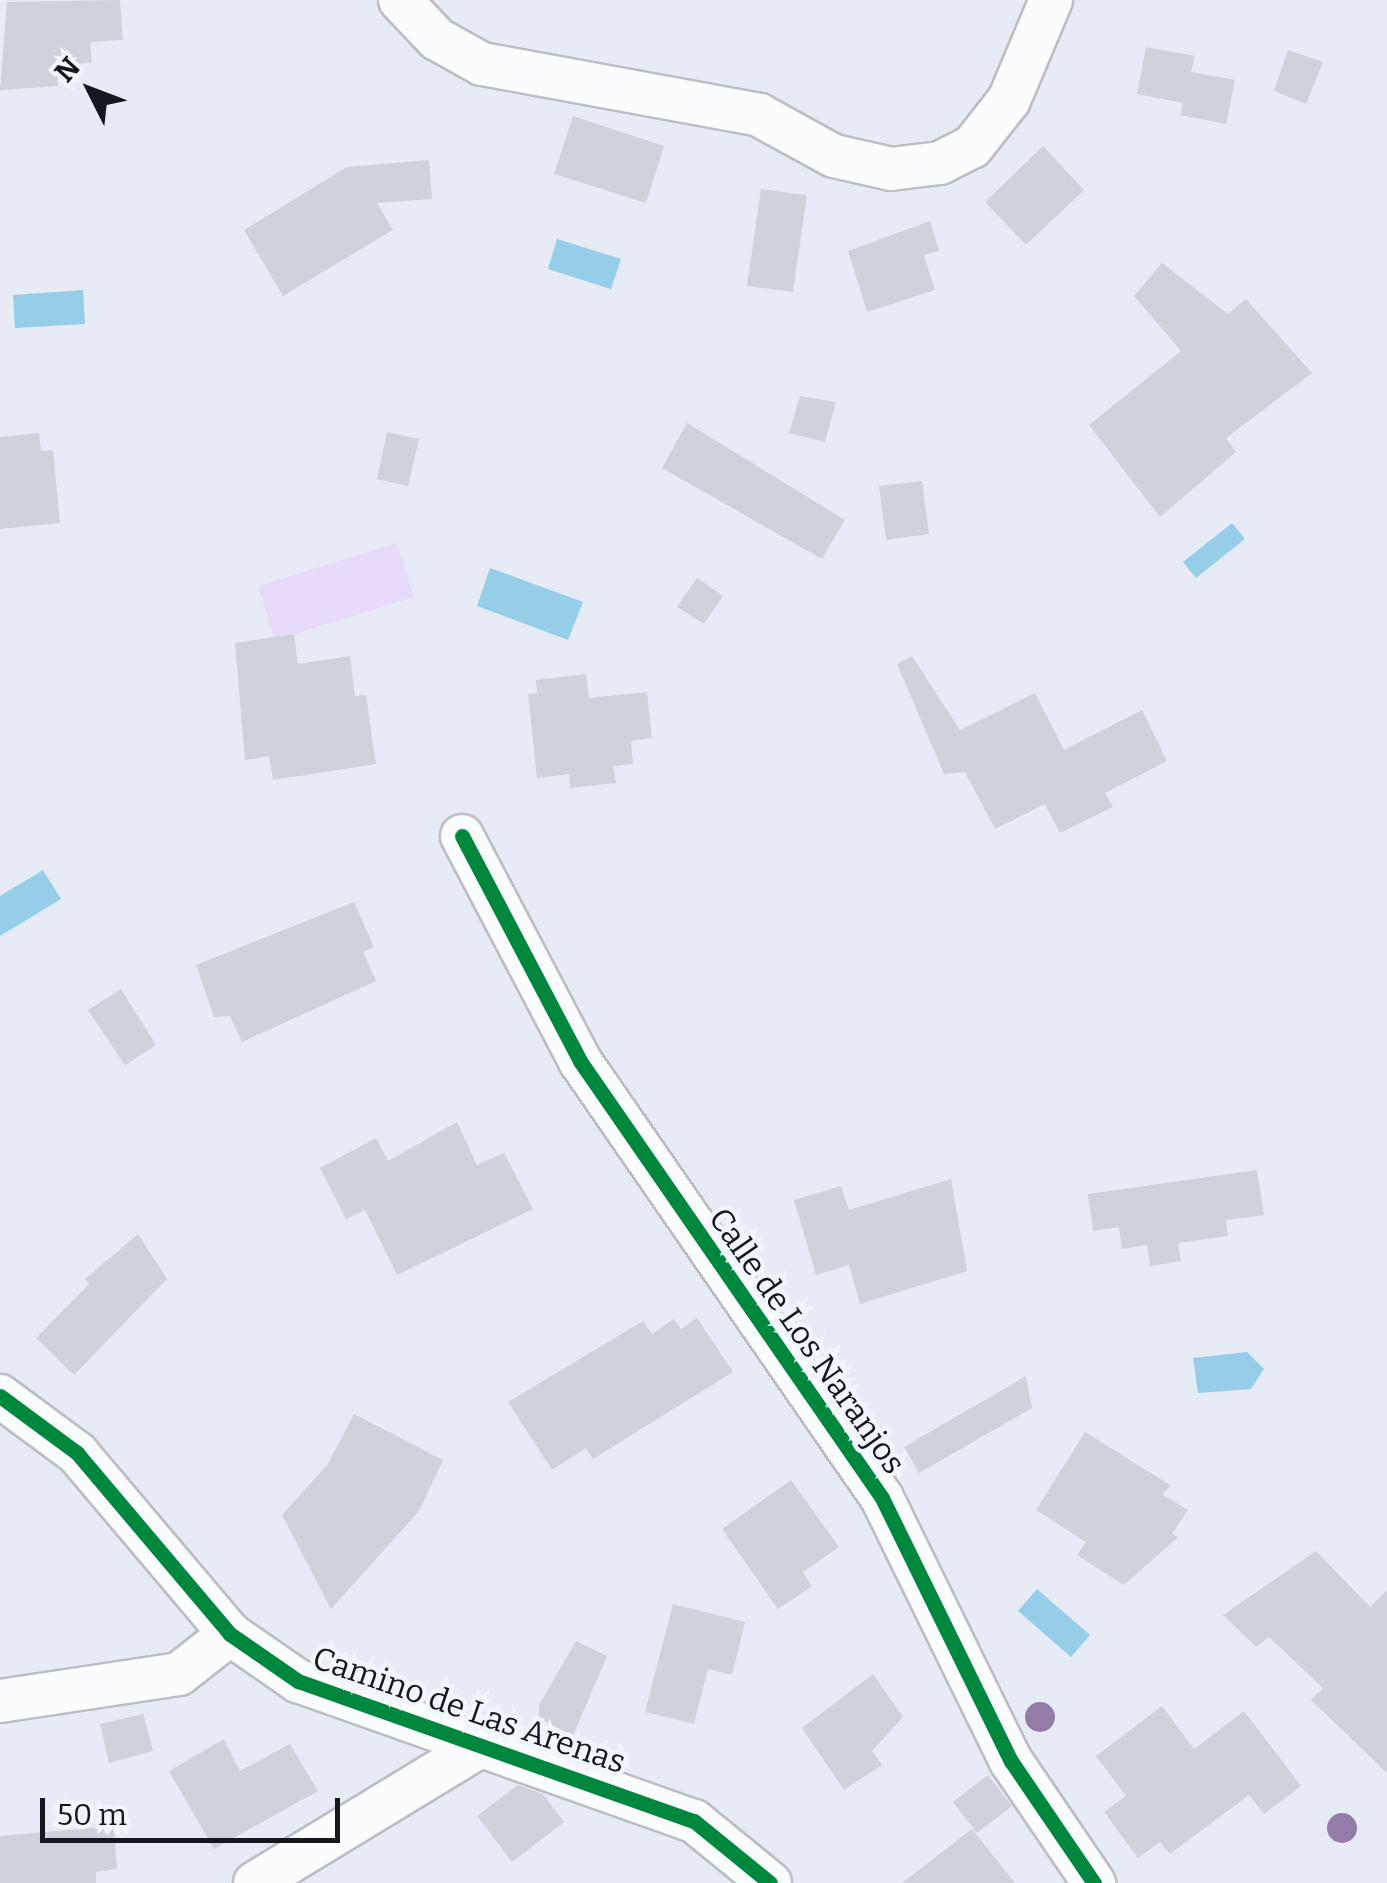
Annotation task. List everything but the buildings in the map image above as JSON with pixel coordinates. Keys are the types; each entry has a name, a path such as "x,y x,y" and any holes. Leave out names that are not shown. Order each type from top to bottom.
{"street":[{"path":"400,0 437,39 482,64 759,115 834,156 891,169 940,163 972,147 1009,100 1051,0"},
{"name":"Calle de Los Naranjos","path":"462,836 580,1061 882,1498 1012,1761 1094,1883"},
{"name":"Camino de Las Arenas","path":"0,1396 77,1453 230,1634 298,1681 694,1821 770,1883"},
{"path":"0,1702 179,1674 230,1634"},
{"path":"255,1883 484,1744"}],"shaded area":[{"path":"397,543 414,597 275,640 258,586"}],"water":[{"path":"557,239 621,259 611,289 548,269"},
{"path":"83,290 85,324 15,328 13,295"},
{"path":"1232,523 1245,539 1196,578 1183,562"},
{"path":"490,568 583,602 568,640 477,606"},
{"path":"43,870 61,899 0,936 0,896"},
{"path":"1247,1352 1264,1369 1251,1389 1198,1393 1193,1358"},
{"path":"1037,1589 1090,1635 1071,1657 1018,1611"}],"cycle path":[{"path":"462,836 580,1061 882,1498 1011,1761 1094,1883"},
{"path":"0,1396 77,1453 230,1634 298,1681 694,1821 770,1883"}]}
